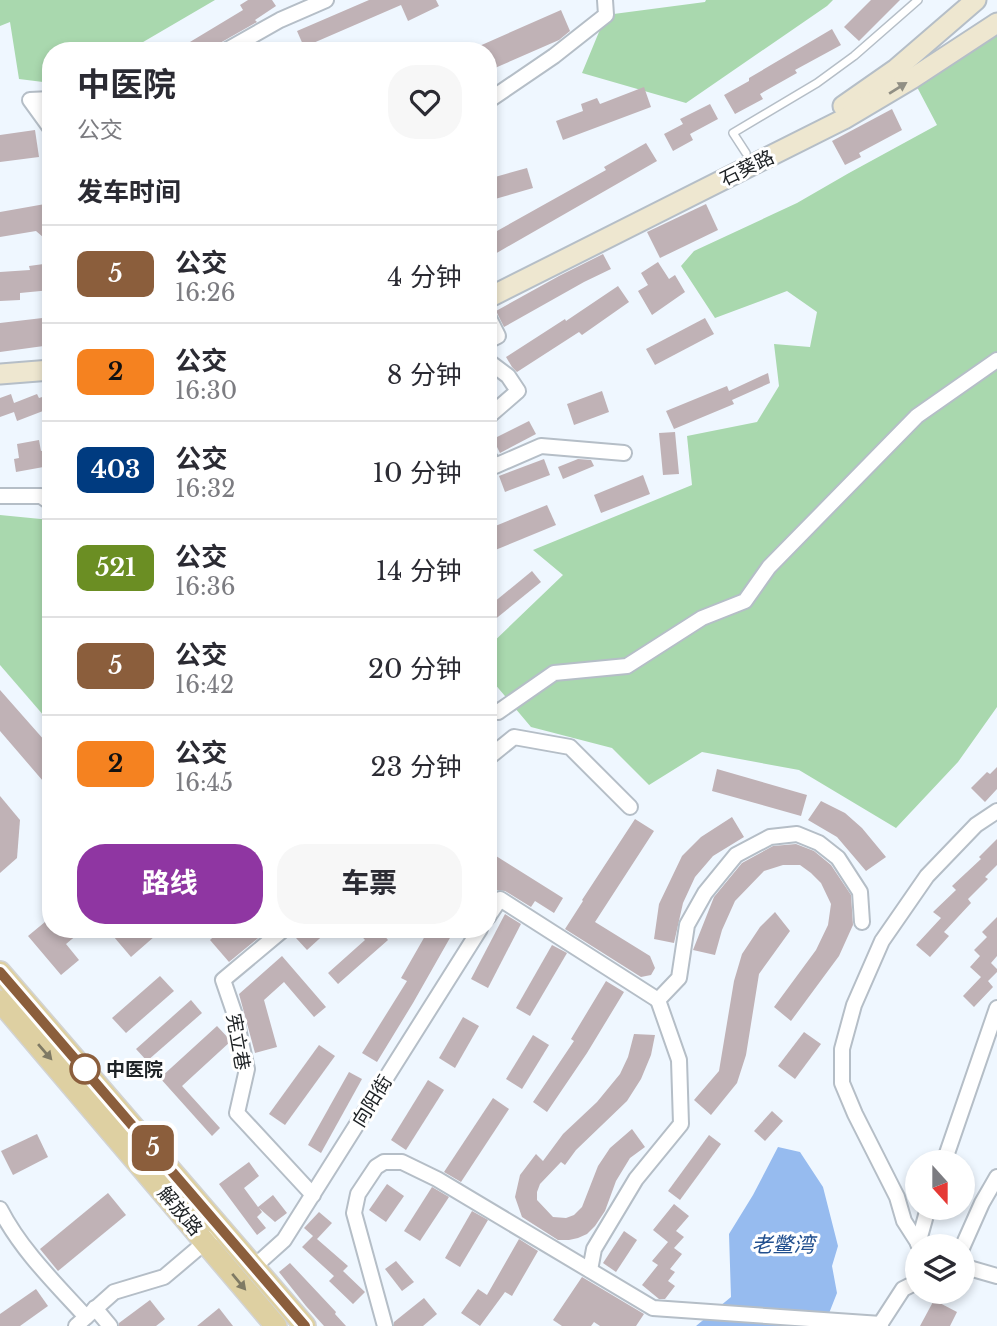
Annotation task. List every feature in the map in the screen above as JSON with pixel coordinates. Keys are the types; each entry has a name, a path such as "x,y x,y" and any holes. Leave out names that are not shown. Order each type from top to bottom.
{"main road":[{"path":"497,281 746,153 816,121 896,69 976,0"},
{"name":"石葵路","path":"497,294 844,120 997,23"},
{"path":"0,374 42,371"},
{"path":"0,386 42,383"},
{"name":"解放路","path":"0,972 214,1236 276,1326"},
{"name":"解放路","path":"0,1001 214,1236 255,1266 305,1326"}],"street":[{"path":"241,42 280,20 326,0"},
{"path":"497,95 554,56 606,15 605,0"},
{"path":"42,99 30,100 42,117"},
{"path":"498,712 554,673 627,666 702,618 745,601 769,567 917,416 997,360"},
{"path":"497,368 508,376 517,391 497,409"},
{"path":"497,465 541,446 624,453"},
{"path":"0,496 42,497"},
{"path":"497,751 514,737 570,747 630,807"},
{"path":"912,1234 842,1083 842,1049 854,1005 882,941 927,876 976,825 997,811"},
{"path":"658,1000 679,978 687,925 705,893 736,855 770,837 797,834 819,843 838,858 860,892 862,922"},
{"path":"497,904 500,899 658,1000 679,1060 681,1124 636,1179 594,1249 590,1270"},
{"name":"宪立巷","path":"274,938 223,981 247,1069 237,1113 313,1195"},
{"name":"向阳街","path":"255,1266 284,1240 474,938"},
{"path":"948,1150 997,1008"},
{"path":"385,1326 354,1213 358,1194 376,1167 384,1162 402,1162 437,1179 653,1308 880,1325 905,1288"},
{"path":"968,1234 997,1177"},
{"path":"0,1209 11,1230 47,1275 86,1317 110,1326"},
{"path":"86,1317 114,1292 164,1277 214,1236"},
{"path":"975,1270 997,1276"}],"lane":[{"path":"746,153 733,133 817,83 855,56 918,0"}],"green space":[{"path":"0,0 215,0 143,42 42,42 42,82 19,79 10,22 0,26"},
{"path":"706,0 833,0 686,103 582,73 606,15"},
{"path":"997,32 997,707 958,762 896,828 799,770 702,752 649,785 612,748 531,727 497,687 497,638 563,575 533,550 692,485 687,436 757,422 779,386 774,344 810,347 817,312 787,291 715,318 681,266 694,251 797,203 937,125 917,87"},
{"path":"0,515 42,519 42,714 0,665"}],"water":[{"name":"老鳖湾","path":"778,1147 800,1152 823,1187 838,1246 832,1266 837,1293 824,1326 696,1326 731,1297 729,1234"}],"building":[{"path":"248,0 272,0 276,6 255,20 257,22 222,42 190,42 243,10 240,5"},
{"path":"369,0 436,0 439,6 408,21 401,5 316,42 302,42 297,31"},
{"path":"871,0 900,0 859,41 844,27"},
{"path":"561,10 570,31 559,40 497,67 497,42 488,42"},
{"path":"832,29 841,45 795,70 797,73 760,94 763,99 735,114 724,95"},
{"path":"644,87 651,107 563,140 556,121 583,111 581,104 597,98 600,104"},
{"path":"710,104 718,119 690,134 693,140 673,151 664,134 683,124 680,119"},
{"path":"892,109 902,130 859,153 861,157 845,165 832,141"},
{"path":"35,130 39,157 0,162 0,135"},
{"path":"646,143 657,161 497,253 497,231 606,170 604,167"},
{"path":"527,168 533,188 497,198 497,176"},
{"path":"706,204 718,230 660,258 647,232"},
{"path":"42,205 42,236 36,231 0,237 0,212"},
{"path":"603,254 611,269 504,327 497,310"},
{"path":"658,262 669,279 675,275 685,292 652,315 638,291 648,285 641,273"},
{"path":"42,264 42,291 20,293 20,300 0,301 0,272 30,270 29,266"},
{"path":"618,286 629,302 582,335 579,332 517,372 512,367 506,357"},
{"path":"42,318 42,346 0,352 0,323"},
{"path":"705,318 714,334 655,365 646,349"},
{"path":"768,373 770,383 732,400 734,404 674,429 666,411 727,386 729,391"},
{"path":"602,391 609,412 574,425 567,404"},
{"path":"11,394 14,403 37,394 39,398 42,397 42,411 17,421 14,412 0,417 0,398"},
{"path":"529,421 536,434 500,453 497,437"},
{"path":"675,432 679,474 663,475 659,433"},
{"path":"39,440 42,467 16,472 14,459 19,458 17,444"},
{"path":"544,459 550,475 505,492 499,476"},
{"path":"578,459 591,460 594,466 563,479 558,467"},
{"path":"643,475 650,494 601,513 594,495"},
{"path":"547,505 556,525 497,549 497,525"},
{"path":"532,571 541,582 497,618 497,600"},
{"path":"0,690 42,738 42,780 0,731"},
{"path":"997,767 997,789 985,802 971,788 987,772 990,774"},
{"path":"717,769 807,795 801,816 712,791"},
{"path":"0,796 20,820 17,858 0,873"},
{"path":"821,801 845,813 862,828 886,857 866,871 837,837 808,820"},
{"path":"732,817 744,837 713,856 695,877 683,903 674,943 654,939 659,904 682,856 701,837"},
{"path":"635,819 654,831 595,922 650,956 655,968 651,975 641,977 565,929"},
{"path":"997,839 997,865 985,877 988,879 968,899 971,903 944,932 949,936 930,957 916,945 941,918 933,912 956,890 952,886 981,859 979,857"},
{"path":"796,844 814,851 831,865 851,895 853,925 839,956 791,1021 774,1007 816,950 828,925 831,904 821,883 800,865 783,865 764,871 735,901 722,930 715,955 693,950 714,897 742,863 773,846"},
{"path":"497,857 563,898 554,913 535,901 531,907 505,891 497,890"},
{"path":"775,912 790,931 759,974 746,1055 737,1083 711,1115 694,1100 719,1071 734,981 742,954 760,927"},
{"path":"505,914 521,924 488,988 471,979 492,938 497,938 497,929"},
{"path":"997,917 997,956 991,963 997,972 988,981 993,987 974,1007 963,996 981,977 970,967 980,956 974,950 987,937 982,932"},
{"path":"42,924 42,938 73,938 66,944 79,960 61,975 28,936"},
{"path":"115,938 153,938 131,957"},
{"path":"212,938 258,938 229,962 210,940"},
{"path":"296,938 320,938 307,950"},
{"path":"363,938 388,940 338,984 328,973 365,940"},
{"path":"424,938 450,938 377,1062 362,1053 407,981 401,978"},
{"path":"552,945 567,953 530,1016 516,1008"},
{"path":"282,956 326,1007 314,1017 284,982 264,1000 277,1047 255,1053 239,994"},
{"path":"160,976 174,991 126,1033 112,1018"},
{"path":"606,981 624,992 547,1112 533,1102 574,1041 571,1039"},
{"path":"191,1000 202,1013 147,1061 136,1049"},
{"path":"463,1017 479,1026 455,1068 439,1058"},
{"path":"217,1026 231,1041 182,1086 220,1128 212,1136 160,1078"},
{"path":"804,1032 821,1044 795,1079 778,1066"},
{"path":"634,1034 655,1035 651,1055 641,1079 627,1101 576,1150 565,1165 561,1162 540,1184 537,1200 553,1217 566,1218 574,1215 582,1207 598,1166 610,1148 632,1129 645,1147 630,1158 595,1226 578,1238 558,1240 522,1217 515,1197 520,1175 536,1154 543,1161 563,1134 597,1102 620,1074"},
{"path":"533,1035 549,1045 522,1089 506,1079"},
{"path":"319,1045 335,1056 285,1125 269,1114"},
{"path":"349,1072 362,1079 321,1153 308,1145"},
{"path":"428,1080 444,1090 406,1150 391,1140"},
{"path":"493,1098 509,1109 461,1182 444,1172"},
{"path":"772,1111 783,1121 765,1141 754,1131"},
{"path":"37,1134 48,1157 13,1175 1,1151"},
{"path":"709,1135 721,1144 680,1200 668,1191"},
{"path":"249,1162 259,1176 244,1188 258,1207 273,1195 287,1213 275,1222 259,1208 262,1212 257,1217 266,1228 257,1235 219,1184"},
{"path":"387,1184 404,1196 386,1222 369,1210"},
{"path":"432,1187 449,1197 420,1241 404,1231"},
{"path":"108,1193 126,1215 58,1271 40,1249"},
{"path":"674,1204 689,1216 676,1231 684,1237 674,1248 682,1254 670,1269 675,1272 668,1281 675,1286 665,1299 659,1299 642,1285 658,1265 652,1261 668,1242 653,1230"},
{"path":"472,1211 488,1220 460,1267 445,1258"},
{"path":"319,1212 332,1223 317,1239 348,1266 343,1271 365,1292 353,1304 329,1281 334,1276 302,1247 313,1236 304,1228"},
{"path":"624,1231 637,1240 616,1272 603,1263"},
{"path":"519,1239 538,1251 512,1296 505,1292 480,1326 461,1313 478,1289 487,1295"},
{"path":"396,1261 414,1282 402,1291 385,1269"},
{"path":"290,1263 346,1326 324,1326 306,1306 279,1272"},
{"path":"582,1277 644,1314 636,1326 600,1326 594,1322 591,1326 562,1326 553,1320"},
{"path":"36,1289 48,1306 20,1326 0,1326 0,1314"},
{"path":"424,1298 437,1314 423,1326 394,1326 394,1322"},
{"path":"150,1300 165,1319 156,1326 119,1326 119,1323"},
{"path":"932,1304 942,1304 957,1312 950,1326 920,1326"},
{"path":"219,1308 233,1326 197,1326"}],"bus line":[{"name":"5","path":"0,972 305,1326"}],"place":[{"name":"中医院","path":"85,1069"}]}
